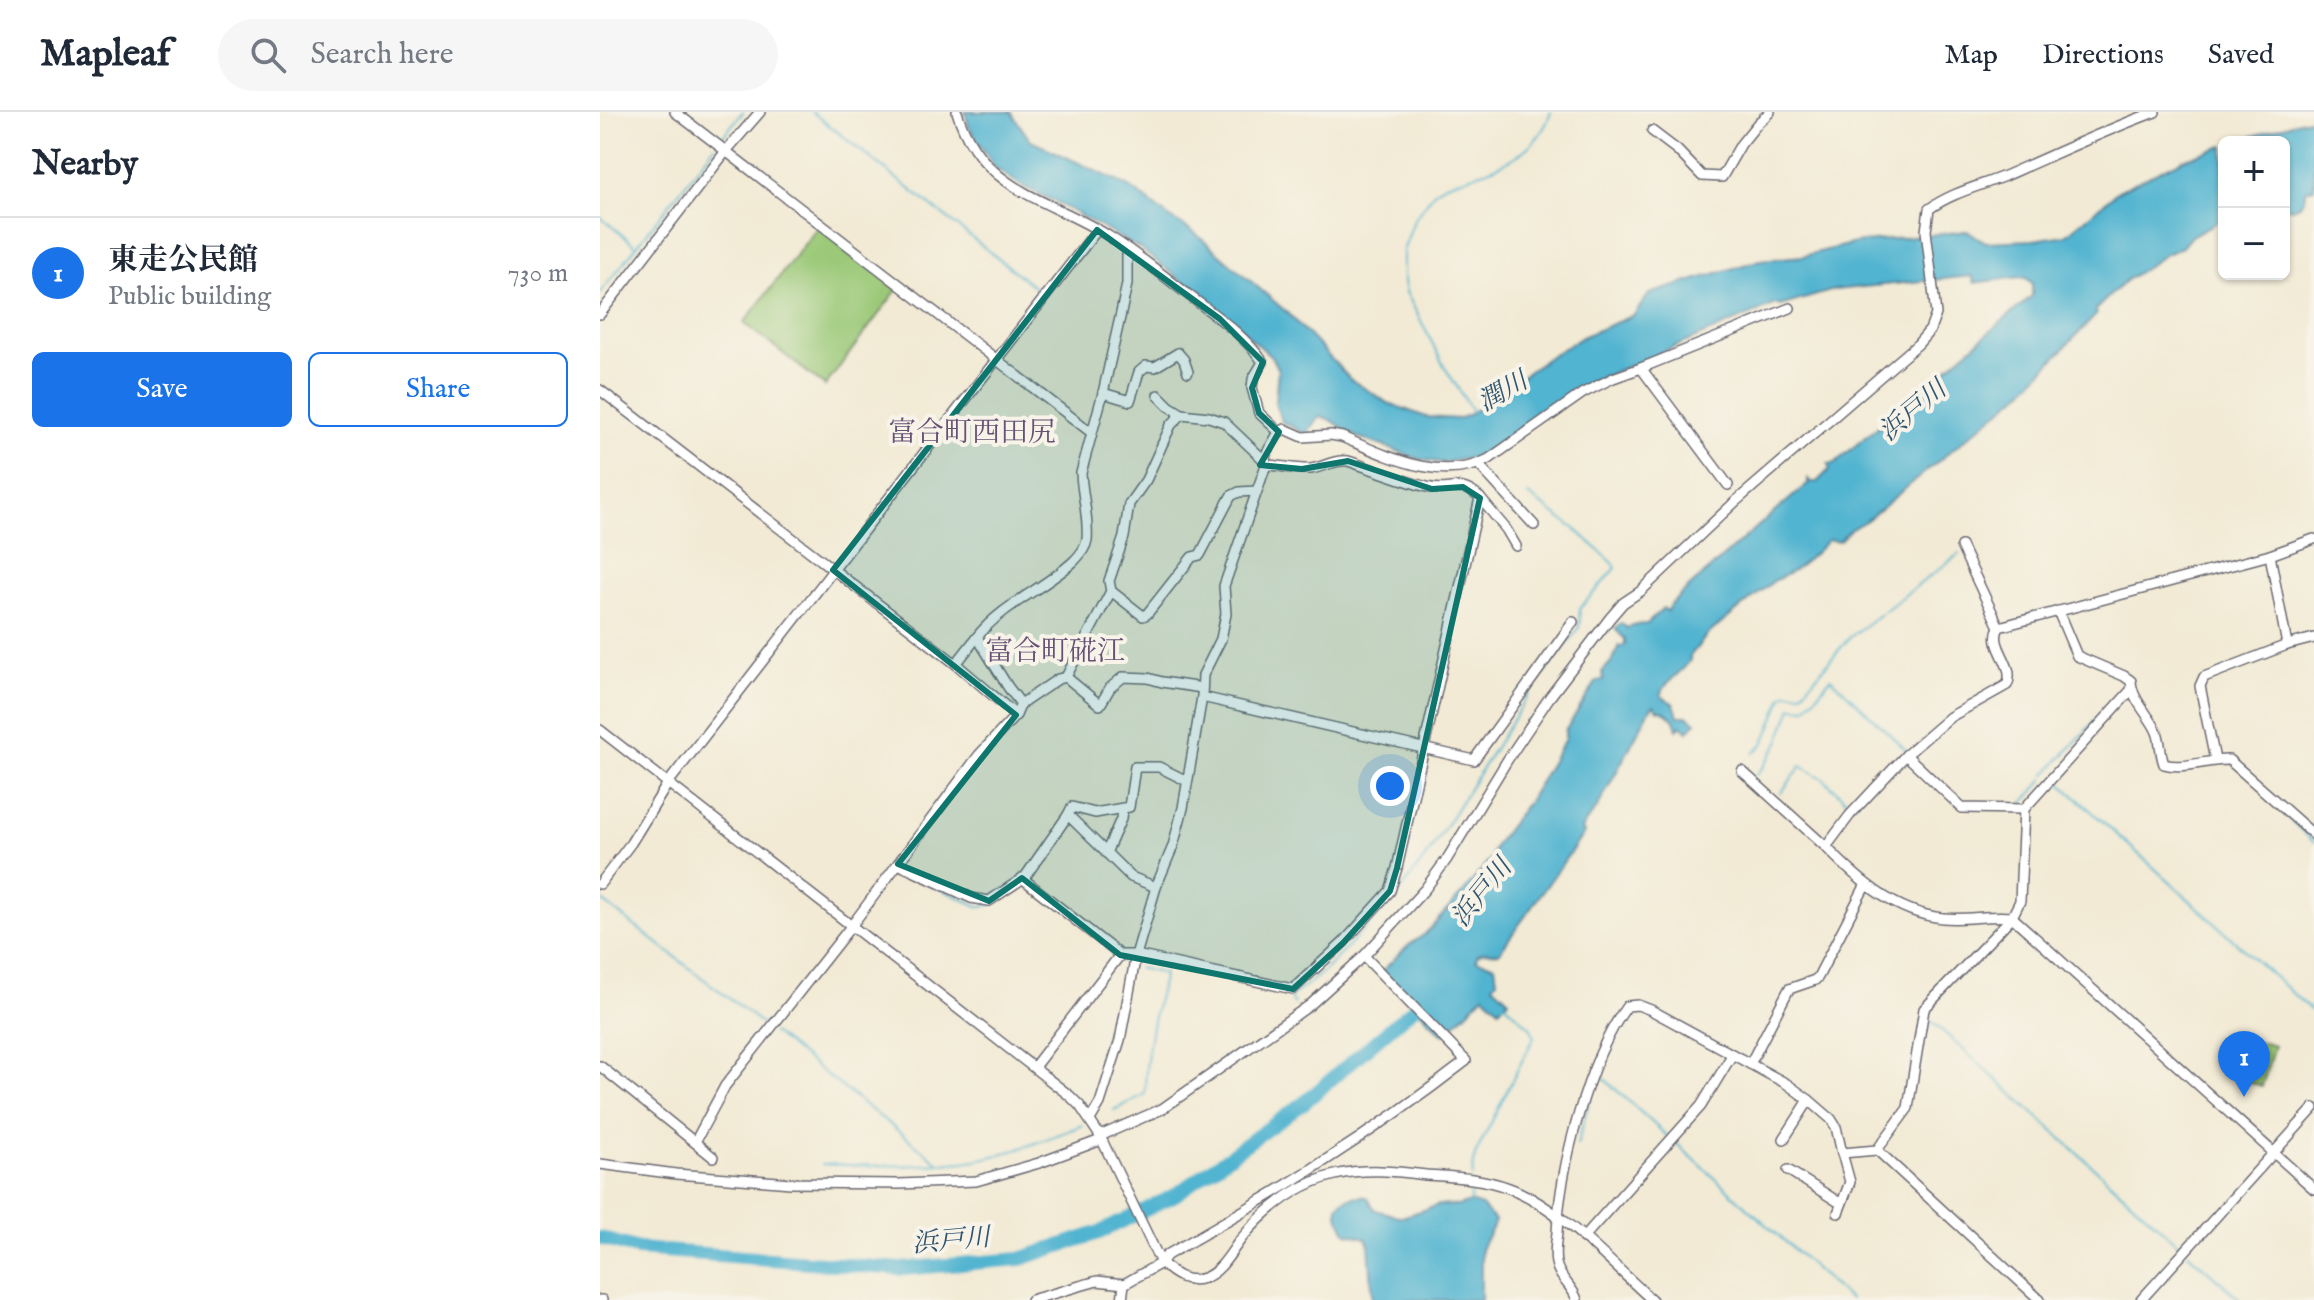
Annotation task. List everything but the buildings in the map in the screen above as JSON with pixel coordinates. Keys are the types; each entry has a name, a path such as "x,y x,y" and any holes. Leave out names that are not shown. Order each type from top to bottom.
{"street":[{"path":"675,112 1092,433"},
{"path":"600,314 725,150 760,112"},
{"path":"957,112 967,139 991,170 1022,192 1129,250 1220,319 1255,350 1263,362 1253,379 1252,388 1259,413 1278,434"},
{"path":"1652,131 1677,150 1702,176 1722,177 1731,157 1770,112"},
{"path":"600,1164 676,1174 791,1183 976,1181 1039,1163 1162,1109 1310,1005 1364,956 1425,889 1541,710 1623,603 1641,591 1735,502 1867,390 1930,330 1936,314 1926,231 1929,209 1944,198 2155,112"},
{"path":"600,884 631,843 668,783 1097,230"},
{"path":"956,664 986,626 1075,560 1087,544 1086,501 1081,473 1103,393 1127,284 1129,250"},
{"path":"1090,1120 1100,1103 1120,1040 1136,955 1183,808 1203,675 1221,639 1226,614 1224,586 1265,460 1278,434 1285,429 1303,437 1342,437 1411,464 1433,469 1478,464 1583,393 1613,378 1790,308"},
{"path":"1103,393 1130,401 1139,372 1146,366 1155,367 1178,353 1188,372"},
{"path":"1641,368 1728,485"},
{"path":"600,390 956,664 1016,715"},
{"path":"1158,395 1182,414 1224,422 1265,460 1314,469 1340,460 1348,461 1432,489 1463,487 1471,490 1506,529 1516,546"},
{"path":"695,1142 725,1086 852,925 979,755 1016,715 1021,704 1058,679 1066,677 1111,591 1109,581 1124,537 1129,504 1146,480 1171,425 1182,414"},
{"path":"1478,464 1534,525"},
{"path":"1111,591 1143,616 1147,614 1192,557 1200,555 1231,496 1256,491"},
{"path":"1022,878 1120,955 1136,955 1293,989 1343,943 1390,891 1480,498"},
{"path":"1826,847 1850,815 1906,755 1950,717 2007,685 2009,673 1996,641 1999,627 2270,555 2314,539"},
{"path":"1961,546 1999,627"},
{"path":"2270,555 2287,645"},
{"path":"2058,611 2077,656 2131,681 2132,689 2157,733 2164,764 2173,766 2229,760 2314,835"},
{"path":"1066,677 1100,705 1110,688 1123,677 1148,678 1474,760 1573,622"},
{"path":"977,637 1021,704"},
{"path":"2215,760 2201,682 2204,677 2287,645 2314,638"},
{"path":"1877,1150 1908,1108 1924,1009 2012,917 2020,901 2024,809 2132,689"},
{"path":"600,730 1070,1096 1101,1138 1161,1263 1181,1278 1207,1277 1220,1266 1254,1224 1272,1207 1298,1190 1330,1176 1376,1171 1484,1181 1519,1192 1558,1216 1652,1300"},
{"path":"1906,755 1962,808 2024,809"},
{"path":"898,864 971,898 989,901 1022,878 1034,865 1072,807 1095,813 1129,807 1135,767 1159,767 1187,781"},
{"path":"1742,771 1866,884 1902,907 1943,918 2012,917 2314,1189"},
{"path":"1106,853 1121,819 1122,809"},
{"path":"1068,815 1131,877 1156,887"},
{"path":"1750,1064 1789,989 1818,977 1866,884"},
{"path":"1034,1067 1120,955"},
{"path":"1031,1300 1097,1281 1120,1283 1161,1263 1167,1255 1318,1167 1466,1061 1364,956"},
{"path":"1577,1300 1560,1276 1555,1262 1558,1216 1574,1134 1590,1081 1627,1006 1638,1005 1651,1010 1787,1084 1831,1119 1836,1127 1850,1182 1839,1208 1788,1170"},
{"path":"1583,1238 1701,1106 1732,1055"},
{"path":"600,1066 713,1157"},
{"path":"1784,1139 1809,1100"},
{"path":"2141,1300 2314,1108"},
{"path":"1842,1153 1877,1150 2040,1300"},
{"path":"1120,1283 1122,1300"}],"highlighted area":[{"path":"1097,230 1220,319 1263,362 1252,388 1259,413 1279,432 1260,465 1302,469 1348,461 1432,489 1463,487 1480,498 1390,891 1343,943 1293,989 1120,955 1022,878 989,901 898,864 1016,715 833,570"}],"green space":[{"path":"819,225 899,287 825,386 744,323"},
{"path":"2254,1040 2274,1046 2262,1086 2242,1080"}],"water":[{"name":"潤川","path":"965,112 1011,112 1030,140 1130,187 1195,233 1290,315 1350,379 1388,403 1426,417 1458,419 1470,414 1550,356 1584,336 1634,315 1649,294 1760,260 1803,256 1855,243 1967,231 1986,242 2066,235 2118,191 2184,159 2218,148 2218,221 2125,281 2021,393 1867,520 1839,541 1828,540 1803,563 1775,580 1707,635 1690,656 1687,665 1666,685 1661,696 1674,704 1678,716 1687,716 1696,722 1688,731 1681,725 1677,729 1667,714 1654,705 1651,708 1597,808 1581,829 1584,833 1499,953 1483,952 1477,955 1476,960 1495,965 1497,980 1493,985 1509,1000 1499,1009 1484,995 1444,1035 1381,972 1425,934 1490,859 1496,844 1529,800 1565,739 1565,731 1597,681 1603,680 1602,672 1613,660 1619,645 1622,647 1625,643 1615,629 1621,623 1627,628 1647,624 1663,608 1667,611 1721,559 1808,484 1808,479 1817,482 1830,469 1828,464 1835,463 2032,296 2032,283 2020,277 1974,283 1972,276 1834,290 1780,306 1776,304 1584,385 1487,452 1443,463 1419,459 1355,436 1331,420 1319,417 1306,434 1281,421 1275,402 1278,370 1271,356 1218,309 1142,250 1022,186 995,168 969,127"},
{"path":"2314,118 2314,188 2305,191 2299,205 2290,208 2290,136 2254,136"},
{"path":"1362,1196 1368,1198 1375,1210 1402,1217 1439,1205 1458,1206 1470,1202 1482,1206 1495,1221 1481,1250 1481,1300 1373,1300 1369,1244 1366,1238 1347,1233 1338,1212 1340,1203"}],"waterway":[{"path":"719,141 743,112"},
{"path":"812,112 1042,293"},
{"name":"潤川","path":"1474,414 1444,366 1406,292 1403,251 1414,220 1435,191 1443,185 1492,168 1521,152 1534,142 1551,112"},
{"path":"600,293 715,146"},
{"path":"600,217 635,245"},
{"path":"1294,1004 1290,998 1322,973 1408,881 1530,692 1579,628 1580,608 1616,568 1574,528 1528,495"},
{"path":"1754,753 1764,743 1783,696 1802,693 1850,637 1959,554"},
{"path":"1756,775 1779,742 1792,707 1806,708 1831,678 1906,750"},
{"path":"2046,774 2126,687"},
{"path":"2138,709 2152,731"},
{"path":"2155,740 2155,747"},
{"path":"2157,756 2159,767 2169,770"},
{"path":"1781,793 1801,766 1824,779 1852,806 1888,768"},
{"path":"2021,805 2044,779"},
{"path":"2057,780 2314,1013"},
{"path":"2286,816 2314,842"},
{"path":"903,872 978,906 996,903 1023,884"},
{"path":"601,900 765,1026"},
{"path":"1119,959 1128,966"},
{"path":"1114,1110 1145,1094 1148,1048 1164,974 1138,968"},
{"name":"浜戸川","path":"600,1238 638,1249 901,1269 1020,1259 1101,1232 1175,1195 1305,1102 1423,1000"},
{"path":"1472,1177 1475,1155 1534,1037 1531,1028 1503,1002"},
{"path":"1927,1017 2183,1248"},
{"path":"1577,1145 1596,1077 1601,1073 1624,1019"},
{"path":"773,1033 939,1163"},
{"path":"1601,1076 1667,1136"},
{"path":"822,1164 904,1166 969,1161 1019,1149 1083,1125"},
{"path":"1676,1143 1850,1300"},
{"path":"1470,1202 1472,1183"},
{"path":"2188,1253 2241,1300"}],"place":[{"name":"東走公民館","path":"2244,1097"}],"district":[{"name":"富合町西田尻","path":"972,433"},
{"name":"富合町硴江","path":"1055,652"}]}
